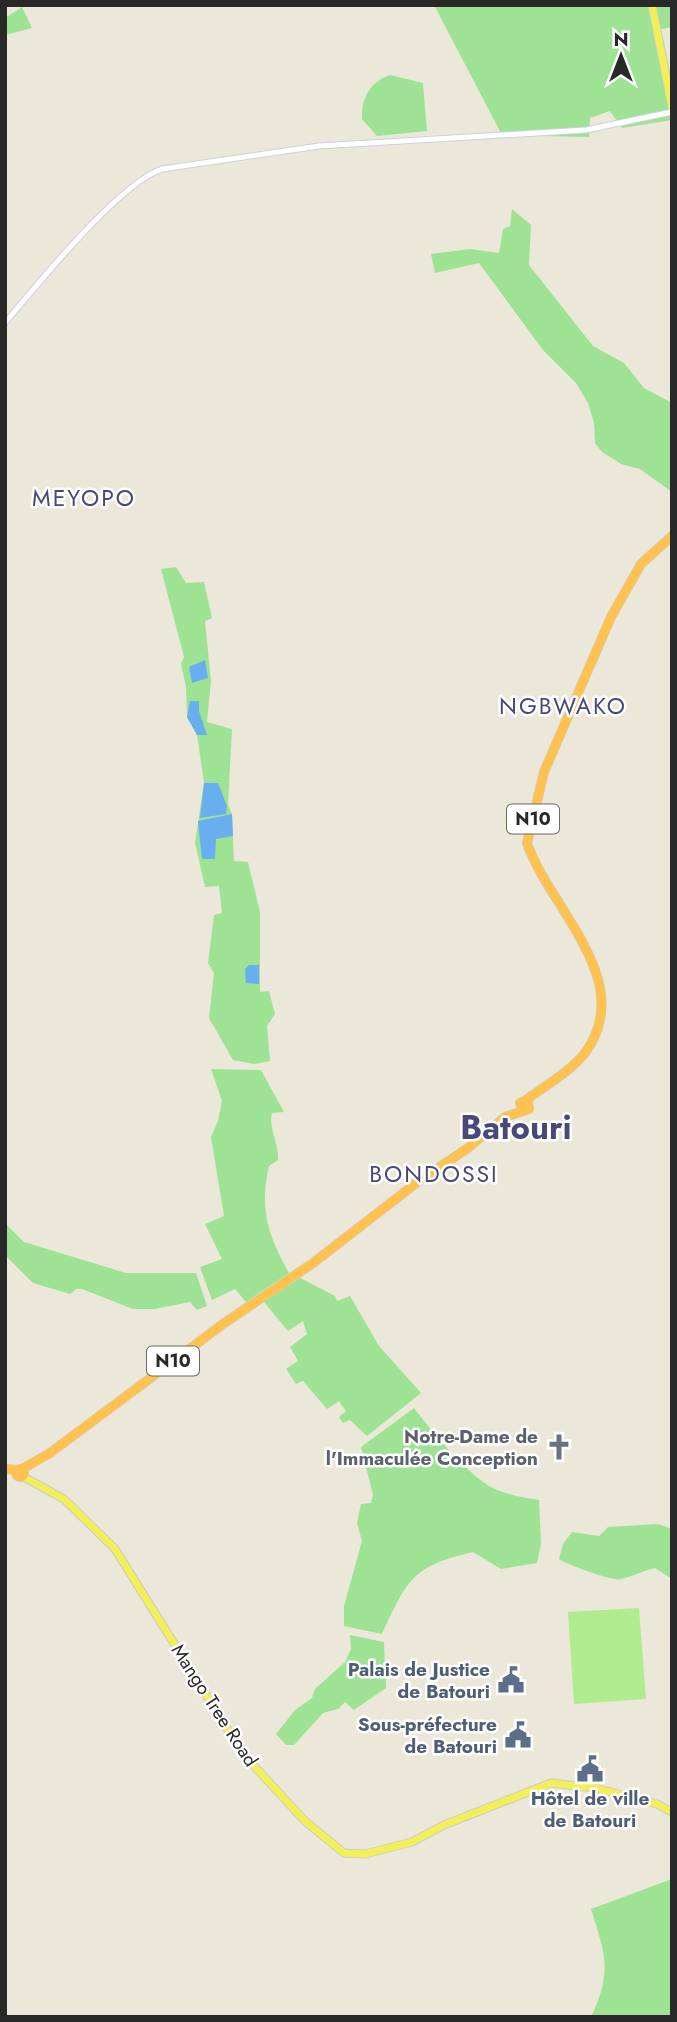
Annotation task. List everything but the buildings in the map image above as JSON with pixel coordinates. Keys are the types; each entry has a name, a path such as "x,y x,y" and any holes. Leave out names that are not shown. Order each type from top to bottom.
{"highway":[{"name":"N10","path":"21,1472 223,1324 313,1263 525,1105 584,1053 596,1031 602,999 598,976 528,846 533,816 552,754 615,608 641,564 672,536"},
{"path":"5,1469 21,1472"}],"main road":[{"path":"652,5 672,107"},
{"name":"Mango Tree Road","path":"21,1472 69,1504 115,1549 243,1754 304,1821 337,1849 351,1855 365,1854 412,1842 444,1825 551,1783 595,1788 653,1803 672,1812"}],"street":[{"path":"5,323 66,253 117,201 142,178 162,169 319,146 586,130 672,112"}],"green space":[{"path":"434,5 672,5 672,27 661,29 672,81 672,120 622,128 610,111 590,118 589,137 502,135"},
{"path":"22,7 32,28 5,35 5,18"},
{"path":"390,75 423,83 427,131 377,136 362,119 363,104 368,92 377,82"},
{"path":"512,209 531,225 529,265 593,346 624,363 644,388 672,403 672,492 640,469 621,464 602,452 595,443 594,423 588,403 576,383 543,350 479,263 435,273 431,254 470,249 499,253 503,229 510,226"},
{"path":"176,567 186,583 204,582 212,618 205,621 211,681 207,722 232,729 228,805 232,814 234,861 248,862 260,912 260,992 269,991 275,1014 267,1026 270,1061 254,1064 233,1060 209,1018 214,973 208,963 214,915 222,913 219,886 205,887 195,843 204,782 197,735 187,717 186,687 181,664 184,657 161,569"},
{"path":"211,1069 261,1070 284,1112 272,1113 271,1118 278,1160 269,1166 265,1209 271,1234 289,1273 246,1302 235,1289 212,1300 200,1267 222,1259 205,1224 224,1216 211,1137 222,1101"},
{"path":"5,1223 24,1242 126,1273 196,1273 207,1306 197,1310 190,1302 155,1309 133,1309 82,1289 76,1289 70,1294 33,1283 5,1255"},
{"path":"300,1278 335,1296 337,1301 350,1296 379,1346 421,1393 367,1436 350,1420 343,1423 339,1417 346,1411 339,1401 327,1409 303,1381 296,1384 286,1369 298,1361 290,1347 307,1334 303,1321 288,1331 264,1302"},
{"path":"414,1408 450,1451 482,1481 503,1492 539,1500 541,1544 537,1563 501,1569 473,1552 453,1557 424,1570 414,1578 398,1600 382,1634 344,1626 344,1606 362,1541 357,1523 361,1504 371,1503 373,1495 361,1447"},
{"path":"658,1524 672,1529 672,1579 655,1568 622,1579 610,1578 559,1559 563,1544 572,1532 599,1536 608,1527"},
{"path":"639,1608 646,1699 574,1704 568,1612"},
{"path":"350,1635 384,1642 386,1688 354,1710 345,1702 338,1709 323,1713 294,1745 286,1745 276,1734 295,1710 312,1698 315,1689 345,1662 351,1649"},
{"path":"672,1879 672,2017 591,2017 602,1987 604,1963 591,1909"}],"water":[{"path":"205,660 208,678 192,683 189,667"},
{"path":"190,701 199,701 199,711 207,735 197,735 187,717"},
{"path":"204,783 218,783 227,806 226,814 200,818"},
{"path":"232,814 233,836 216,839 215,859 202,859 198,821"},
{"path":"249,965 259,965 259,984 246,983 245,969"}],"place":[{"name":"Notre-Dame de l'Immaculée Conception","path":"559,1447"},
{"name":"Palais de Justice de Batouri","path":"511,1680"},
{"name":"Sous-préfecture de Batouri","path":"518,1735"},
{"name":"Hôtel de ville de Batouri","path":"590,1769"}],"district":[{"name":"MEYOPO","path":"84,498"},
{"name":"NGBWAKO","path":"563,706"},
{"name":"Batouri","path":"516,1127"},
{"name":"BONDOSSI","path":"434,1174"}]}
